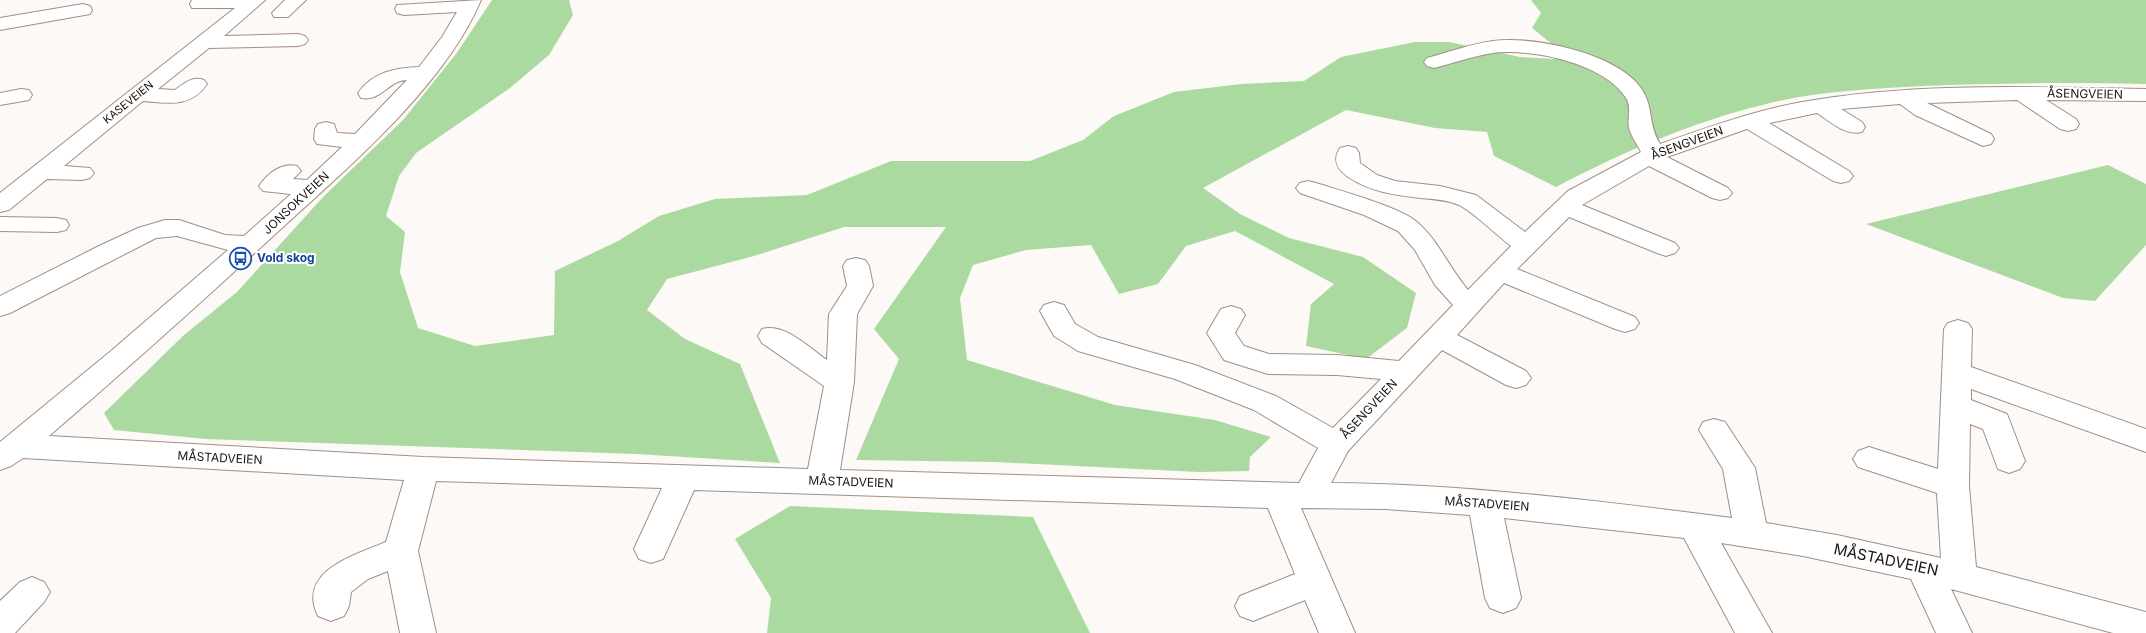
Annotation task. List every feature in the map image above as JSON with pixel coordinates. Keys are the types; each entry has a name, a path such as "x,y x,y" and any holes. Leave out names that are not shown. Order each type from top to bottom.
{"street":[{"path":"281,13 297,0"},
{"path":"199,4 256,1"},
{"name":"KASEVEIEN","path":"0,205 138,94 201,38 256,1"},
{"path":"404,9 470,3"},
{"name":"JONSOKVEIEN","path":"9,452 133,350 251,244 361,141 398,104 442,51 470,3"},
{"path":"0,24 83,10"},
{"path":"201,38 298,40"},
{"path":"1434,62 1507,46 1542,50 1587,62 1622,79 1638,100 1641,129 1651,155 1720,193"},
{"path":"370,93 398,67 424,73"},
{"path":"138,94 180,97 197,84"},
{"path":"0,99 21,95"},
{"name":"ÅSENGVEIEN","path":"1294,496 1336,444 1437,336 1565,207 1577,196 1651,155 1750,121 1821,106 1902,96 2021,103 2146,95"},
{"path":"1902,96 1923,110 1983,139"},
{"path":"2021,103 2042,107 2068,124"},
{"path":"1821,106 1854,127"},
{"path":"1750,121 1841,176"},
{"path":"326,128 325,139 361,141"},
{"path":"1348,153 1348,166 1369,180 1390,188 1440,193 1467,200 1526,245"},
{"path":"289,171 271,186 313,187"},
{"path":"40,172 82,173"},
{"path":"1308,188 1373,210 1407,226 1426,247 1444,279 1468,306"},
{"path":"1565,207 1666,248"},
{"path":"0,224 57,225"},
{"path":"0,307 108,251 147,233 165,228 179,228 222,242 251,244"},
{"path":"822,481 839,382 843,343 843,314 860,286 856,266"},
{"path":"1500,272 1625,323"},
{"path":"1054,311 1064,330 1088,344 1185,372 1265,403 1336,444"},
{"path":"1231,315 1221,333 1234,353 1268,364 1337,365 1405,371"},
{"name":"MÅSTADVEIEN","path":"1958,330 1955,372 1956,406 1953,486 1959,576"},
{"path":"772,336 839,382"},
{"path":"1437,336 1516,378"},
{"path":"1955,372 2146,441"},
{"path":"1956,406 1996,422 2009,461"},
{"path":"1714,430 1739,468 1752,535"},
{"name":"MÅSTADVEIEN","path":"9,452 423,469 1484,503 1694,525 1835,549 1959,576 2146,627"},
{"path":"1870,459 1953,486"},
{"path":"418,633 401,551 423,469"},
{"path":"651,549 683,477"},
{"path":"1294,496 1315,581 1336,633"},
{"path":"1484,503 1503,598"},
{"path":"1694,525 1754,633"},
{"path":"331,606 334,586 356,569 401,551"},
{"path":"1923,568 1954,633"},
{"path":"1253,606 1315,581"},
{"path":"0,625 32,592"}],"green space":[{"path":"492,0 569,0 573,15 549,55 510,88 416,153 399,176 386,216 405,232 400,272 418,328 475,346 554,335 555,271 618,241 659,216 715,199 807,195 891,161 1030,161 1083,140 1114,116 1174,92 1241,84 1304,81 1341,57 1415,42 1449,42 1520,57 1554,59 1563,53 1532,28 1541,13 1531,0 2146,0 2146,84 1951,85 1824,93 1805,96 1738,111 1685,129 1632,150 1556,187 1494,156 1487,132 1435,128 1346,110 1203,188 1240,214 1289,238 1363,257 1416,293 1407,328 1366,359 1306,346 1311,304 1334,284 1235,231 1186,246 1158,284 1119,294 1091,245 1026,250 973,265 960,298 967,360 1115,405 1215,420 1271,437 1250,457 1249,471 1199,472 994,462 856,460 899,359 874,329 946,227 844,227 754,256 667,279 647,310 685,339 740,364 780,463 636,454 206,439 114,430 104,413 184,335 237,292 323,197 403,120 456,54"},
{"path":"2108,165 2146,184 2146,245 2095,301 2063,298 1866,224"},
{"path":"790,506 1033,517 1090,633 767,633 771,598 735,539"}],"place":[{"name":"Vold skog","path":"241,258"}]}
